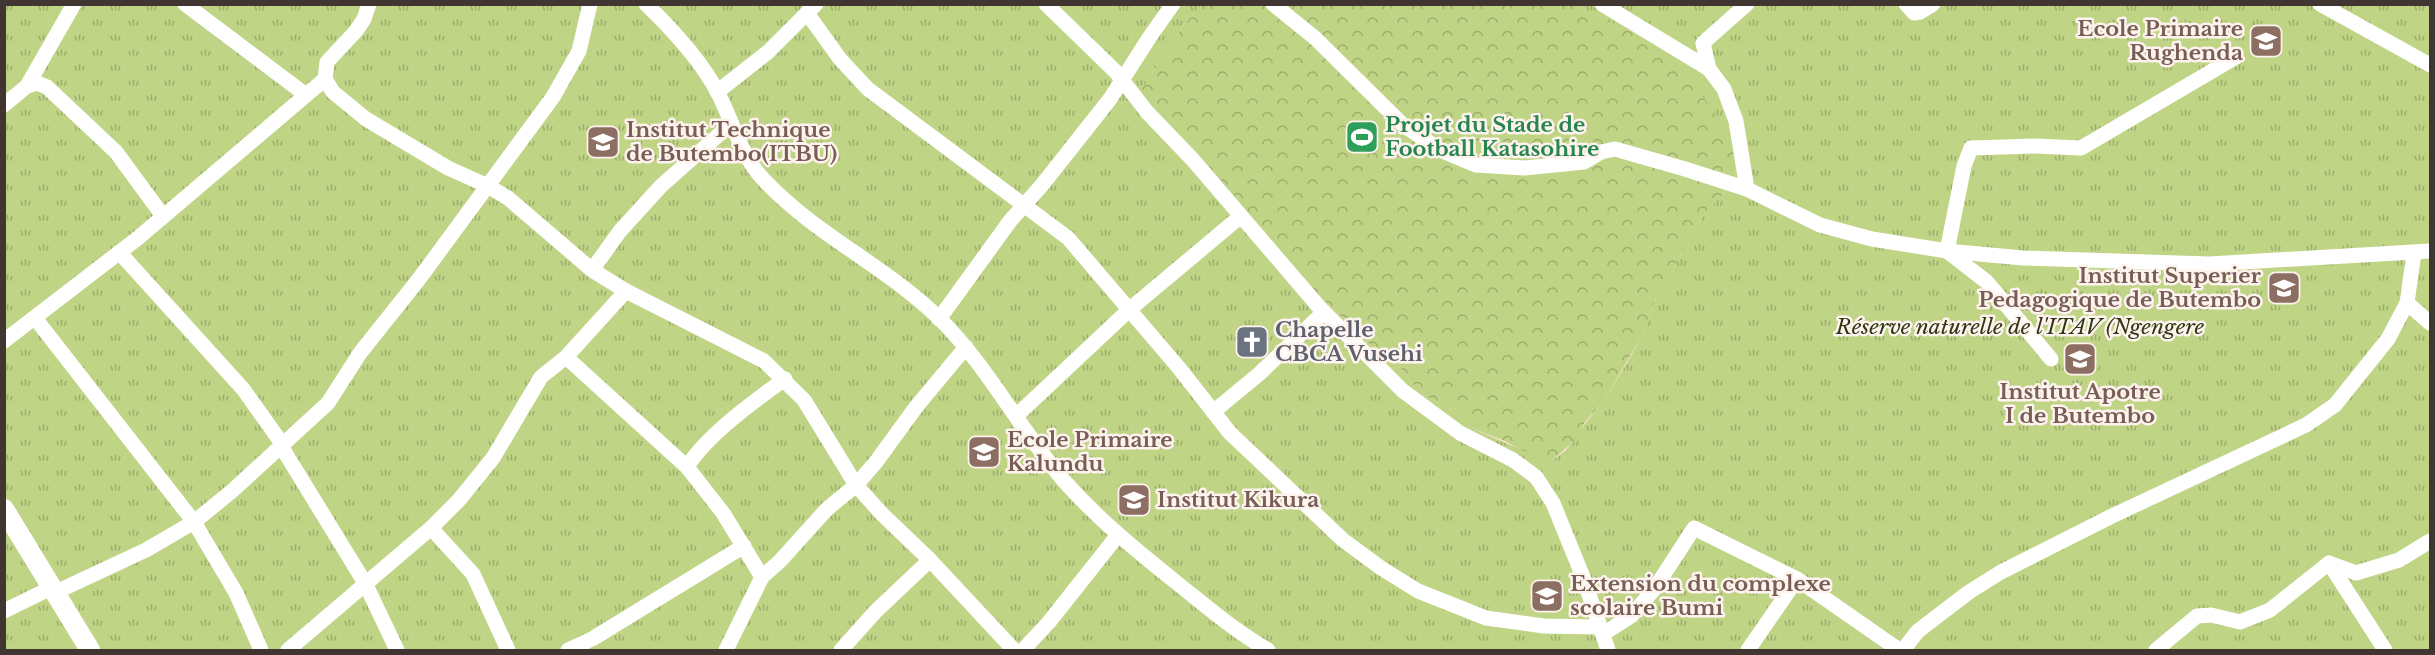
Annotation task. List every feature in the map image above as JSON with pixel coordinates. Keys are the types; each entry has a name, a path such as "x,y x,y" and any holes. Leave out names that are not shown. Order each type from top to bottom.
{"street":[{"path":"184,4 306,94"},
{"path":"369,4 364,19 356,31 327,62 325,79 333,92 366,119 448,168 508,198 592,270 626,291 764,361 804,400 856,485 881,513 930,560 1014,651"},
{"path":"4,611 146,550 194,522 282,445 333,396 360,353 553,97 579,51 590,4"},
{"path":"646,4 700,63 717,92 746,154 763,180 817,228 899,283 939,319 966,347 994,382 1065,482 1133,549 1225,623 1268,651"},
{"path":"1046,4 1123,80 1147,112 1242,216 1324,312 1403,392 1460,433 1513,460 1536,477 1553,503 1608,651"},
{"path":"939,319 1010,221 1083,135 1123,80 1173,4"},
{"path":"1273,4 1315,38 1402,124 1440,150 1462,161 1484,166 1524,168 1584,162 1601,152 1614,149 1685,168 1747,189 1820,225 1872,239 1947,251 2023,258 2209,264 2313,256 2430,251"},
{"path":"1709,69 1703,43 1747,4"},
{"path":"1906,4 1914,13 1933,4"},
{"path":"2319,4 2430,65"},
{"path":"27,86 71,5"},
{"path":"1606,5 1709,69 1724,89 1736,121 1747,189"},
{"path":"717,92 768,52 812,9 840,59 868,89 1068,238 1130,309 1230,433 1344,540 1381,568 1418,591 1486,618 1544,626 1601,630 1631,616 1655,588 1694,528 1797,579 1901,651 1918,631 1969,592 2001,572 2112,516 2307,425 2336,405 2388,339 2407,303 2414,253"},
{"path":"1947,251 1964,166 1971,148 2035,146 2081,148 2236,57"},
{"path":"4,341 119,252 325,79"},
{"path":"4,105 27,86 37,82 47,87 116,152 163,216"},
{"path":"592,270 620,231 661,186 731,124"},
{"path":"1016,416 1130,309 1242,216"},
{"path":"1947,251 1987,282 2050,360"},
{"path":"119,252 243,389 282,445 364,584 397,651"},
{"path":"288,651 431,528 475,482 493,458 541,377 566,357 626,291"},
{"path":"2407,303 2430,323"},
{"path":"1213,412 1259,374 1324,312"},
{"path":"36,318 194,522 236,593 261,651"},
{"path":"726,651 762,577 780,561 827,509 856,485 966,347"},
{"path":"566,357 687,467 723,513 762,577"},
{"path":"687,467 695,453 762,395 785,379"},
{"path":"4,509 90,651"},
{"path":"431,528 473,574 508,651"},
{"path":"1023,651 1118,535"},
{"path":"2329,563 2356,573 2399,560 2430,541"},
{"path":"568,651 597,645 744,546"},
{"path":"841,651 876,611 930,560"},
{"path":"2156,651 2198,616 2211,615 2240,622 2270,610 2329,563"},
{"path":"2329,563 2385,651"},
{"path":"1748,651 1797,579"}],"green space":[{"name":"Réserve naturelle de l'ITAV (Ngengere","path":"4,5 1201,5 1182,27 1138,95 1185,139 1315,291 1371,346 1404,371 1419,393 1451,409 1471,428 1550,462 1573,442 1575,436 1603,402 1643,334 1657,295 1708,209 1721,197 1735,177 1736,168 1730,134 1670,51 1576,5 2430,5 2430,650 5,650"},
{"path":"1201,5 1576,5 1670,50 1731,134 1735,176 1721,197 1708,209 1688,241 1665,285 1657,295 1643,334 1603,402 1585,422 1573,442 1550,462 1471,428 1451,409 1419,393 1404,371 1371,346 1315,291 1185,139 1138,95 1182,27"}],"place":[{"name":"Ecole Primaire Rughenda","path":"2266,41"},
{"name":"Projet du Stade de Football Katasohire","path":"1362,137"},
{"name":"Institut Technique de Butembo(ITBU)","path":"603,142"},
{"name":"Institut Superier Pedagogique de Butembo","path":"2284,288"},
{"name":"Chapelle CBCA Vusehi","path":"1252,342"},
{"name":"Institut Apotre I de Butembo","path":"2080,359"},
{"name":"Ecole Primaire Kalundu","path":"984,452"},
{"name":"Institut Kikura","path":"1134,500"},
{"name":"Extension du complexe scolaire Bumi","path":"1547,596"}]}
